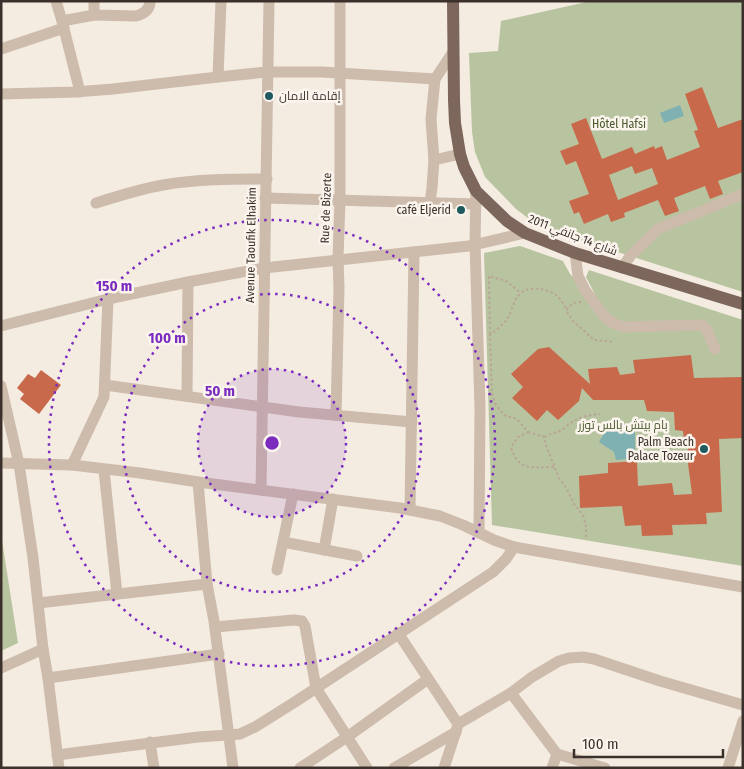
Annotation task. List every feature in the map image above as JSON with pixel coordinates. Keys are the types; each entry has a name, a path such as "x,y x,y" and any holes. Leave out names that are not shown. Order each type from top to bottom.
{"main road":[{"name":"شارع 14 جانفي 2011","path":"453,1 455,124 464,167 476,190 507,221 525,233 575,253 743,304"}],"street":[{"path":"56,1 80,92"},
{"path":"94,1 94,15"},
{"path":"1,49 94,15 140,15 150,6 150,1"},
{"path":"218,77 221,1"},
{"name":"Avenue Taoufik Elhakim","path":"261,490 269,1"},
{"name":"Rue de Bizerte","path":"336,415 340,200 340,1"},
{"path":"430,202 434,160 431,119 435,79 453,52"},
{"path":"1,94 80,92 267,72 435,79"},
{"path":"434,160 460,154"},
{"path":"96,203 162,185 212,179 267,178"},
{"path":"476,190 475,244 480,407 480,533"},
{"path":"622,268 631,256 658,229 743,194"},
{"path":"265,198 475,204"},
{"path":"1,326 108,299 264,268 469,246 525,233"},
{"path":"410,510 414,252"},
{"path":"575,253 578,276 585,290 605,317 612,323 623,327 702,325 706,328 715,349"},
{"path":"186,396 188,282"},
{"path":"72,466 104,397 108,299"},
{"path":"105,385 299,412 412,422"},
{"path":"1,386 19,464 33,558 59,768"},
{"path":"1,463 72,466 140,473 410,510 440,516 514,547 743,588"},
{"path":"104,470 117,594"},
{"path":"198,482 208,584 233,768"},
{"path":"277,570 293,494"},
{"path":"324,550 333,499"},
{"path":"282,542 357,556"},
{"path":"57,754 198,736 240,734 255,727 316,688 493,572 506,559 514,547"},
{"path":"38,603 208,584"},
{"path":"215,627 294,620 302,621 305,626 316,688 367,768"},
{"path":"398,633 457,728 444,768"},
{"path":"1,668 43,649"},
{"path":"48,678 219,654"},
{"path":"394,768 511,693 532,677 559,661 569,658 582,657 594,659 660,681 743,705"},
{"path":"300,768 428,679"},
{"path":"511,693 557,754 605,768"},
{"path":"728,768 743,721"},
{"path":"150,742 154,768"},
{"path":"552,768 557,754"}],"path":[{"path":"520,293 506,281 489,276 492,395 496,405 504,415 517,419 528,432 545,437"},
{"path":"490,335 508,319 519,294 536,288 555,294 563,302 572,320 594,340 614,342"},
{"path":"566,310 573,303 593,300"},
{"path":"586,537 583,515 574,504 559,478 544,443 545,437 549,434 560,431 579,418 589,414 600,414"},
{"path":"528,432 518,437 511,447 514,456 521,464 529,468 554,467"}],"green space":[{"name":"Hôtel Hafsi","path":"591,1 743,1 743,292 552,231 532,221 516,209 485,177 475,152 472,132 469,53 498,51 501,21"},
{"name":"بام بيتش بالس توزر","path":"520,246 563,261 570,274 601,306 586,277 589,270 743,320 743,566 492,525 484,253"},
{"path":"1,534 18,643 1,651"}],"water":[{"path":"680,105 684,116 664,123 660,113"},
{"path":"621,423 630,430 635,430 635,450 627,459 616,460 614,452 599,442 606,430 612,429 616,424"}],"building":[{"path":"702,87 718,128 743,119 743,172 718,181 723,194 710,199 705,186 674,198 679,211 665,216 658,200 624,213 625,217 611,222 608,214 584,224 579,212 574,214 569,201 589,194 576,161 566,165 560,151 579,144 571,124 586,118 602,159 632,147 635,154 654,146 655,149 662,146 667,160 700,147 694,131 698,130 685,94","holes":["632,166 635,174 652,168 658,184 618,200 609,175"]},
{"name":"Palm Beach Palace Tozeur","path":"549,347 590,384 588,369 617,367 620,375 635,373 633,360 691,355 694,378 743,377 743,438 719,439 722,512 706,513 707,524 672,525 673,535 642,536 641,525 625,526 622,506 580,508 579,476 608,473 608,463 637,461 638,486 672,483 674,495 692,494 687,456 689,441 684,439 683,431 675,430 674,412 647,411 644,400 593,400 582,388 579,401 558,420 547,410 537,421 512,398 523,387 511,374 538,349"},
{"path":"41,370 61,385 39,414 20,399 24,394 17,388 28,374 35,378"}],"place":[{"name":"إقامة الامان","path":"269,96"},
{"name":"café Eljerid","path":"461,210"},
{"name":"Palm Beach Palace Tozeur","path":"704,449"}]}
